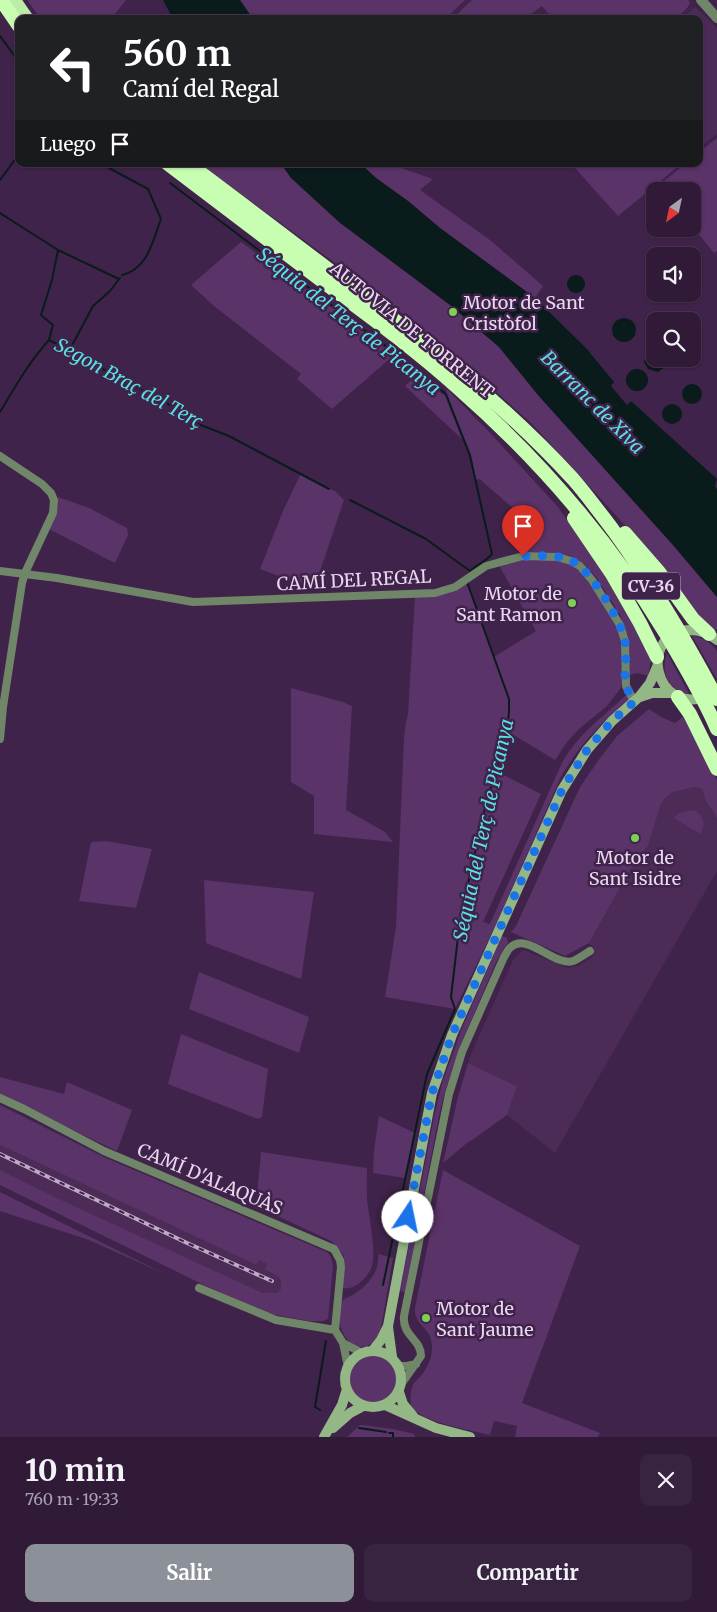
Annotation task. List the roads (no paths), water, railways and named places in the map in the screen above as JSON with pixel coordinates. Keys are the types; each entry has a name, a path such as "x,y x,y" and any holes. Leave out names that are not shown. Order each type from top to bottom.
{"highway":[{"path":"2,0 15,20"},
{"path":"15,0 25,15"},
{"path":"21,0 31,15"},
{"name":"AUTOVIA DE TORRENT","path":"172,167 412,349 482,409 569,498 618,560 656,617 686,667 717,729"},
{"name":"AUTOVIA DE TORRENT","path":"194,167 460,371 532,436 574,480 628,551 666,608 697,660 717,699"},
{"path":"539,468 612,574 658,658"},
{"path":"574,480 589,493 671,588 693,619 711,636"},
{"path":"679,697 690,714 717,769"}],"main road":[{"path":"326,1434 342,1405 348,1367 354,1358 368,1351 381,1340 388,1326 432,1093 452,1035 562,790 587,750 612,721 637,699 650,683 658,658 668,639 685,630 711,636"},
{"path":"658,658 658,672 662,682 679,697"},
{"path":"637,699 652,693 679,697 707,697 717,690"},
{"path":"388,1326 392,1357"},
{"path":"368,1351 383,1352 392,1357 399,1366 402,1374 401,1387 406,1408 420,1421"},
{"path":"346,1389 353,1399 363,1406 378,1407 394,1400 401,1387"},
{"path":"385,1405 436,1428 470,1437"},
{"path":"326,1434 350,1413 363,1406"}],"street":[{"path":"701,0 717,18"},
{"path":"0,456 42,484 51,493 54,500 53,513 22,583 3,706 0,739"},
{"name":"CAMÍ DEL REGAL","path":"0,571 57,578 193,602 435,593 455,587 486,566 523,556 558,557 571,560 580,566 592,580 615,615 625,641 626,686 637,699"},
{"path":"401,1387 421,1356 418,1345 408,1334 405,1327 404,1316 449,1094 462,1052 503,959 511,947 516,944 525,943 564,961 572,962 590,951"},
{"name":"CAMÍ D'ALAQUÀS","path":"0,1098 104,1151 329,1246 338,1254 340,1260 335,1330"},
{"path":"200,1288 276,1320 335,1330 342,1343 348,1367"},
{"path":"342,1343 368,1351"},
{"path":"399,1366 416,1364"}],"water":[{"path":"163,0 240,0 250,15 171,15"},
{"name":"Barranc de Xiva","path":"283,167 364,167 440,228 535,298 586,348 614,382 611,386 627,405 631,401 717,479 715,486 717,489 717,597 673,545 538,395 499,347 450,305 339,222 291,178"},
{"path":"576,275 584,280 585,284 580,292 576,293 568,288 567,284 572,276"},
{"path":"624,318 633,321 636,330 633,339 624,342 615,339 612,330 615,321"},
{"path":"647,367 665,367 658,372"},
{"path":"637,369 645,372 648,380 645,388 637,391 629,388 626,380 629,372"},
{"path":"692,384 699,387 702,394 699,401 692,404 685,401 682,394 685,387"},
{"path":"672,404 679,407 682,414 679,421 672,424 665,421 662,414 665,407"}],"waterway":[{"name":"Séquia del Terç de Picanya","path":"0,36 15,57"},
{"path":"0,180 15,159"},
{"path":"110,167 109,168 148,189 161,219 144,260 131,272 122,275"},
{"name":"Séquia del Terç de Picanya","path":"170,183 395,353 446,394 470,456 492,554 470,571 426,539 350,500"},
{"name":"Segon Braç del Terç","path":"0,213 58,250 52,280 41,315 53,325 49,340 172,406 193,422 229,436 329,489"},
{"path":"58,250 119,279"},
{"path":"69,351 93,306 110,291 120,278"},
{"path":"0,412 29,366 49,340"},
{"name":"Séquia del Terç de Picanya","path":"383,1285 427,1074 455,1009 451,997 465,897 485,808 507,731 509,699 467,582"},
{"name":"Séquia del Terç de Picanya","path":"320,1410 315,1407 326,1341"},
{"name":"Séquia del Terç de Picanya","path":"359,1428 386,1432"},
{"name":"Séquia del Terç de Picanya","path":"389,1433 393,1433 393,1437"}],"railway":[{"path":"0,1154 187,1243 272,1281"}],"place":[{"name":"Motor de Sant Cristòfol","path":"453,312"},
{"name":"Motor de Sant Ramon","path":"572,603"},
{"name":"Motor de Sant Isidre","path":"635,838"},
{"name":"Motor de Sant Jaume","path":"426,1318"}]}
